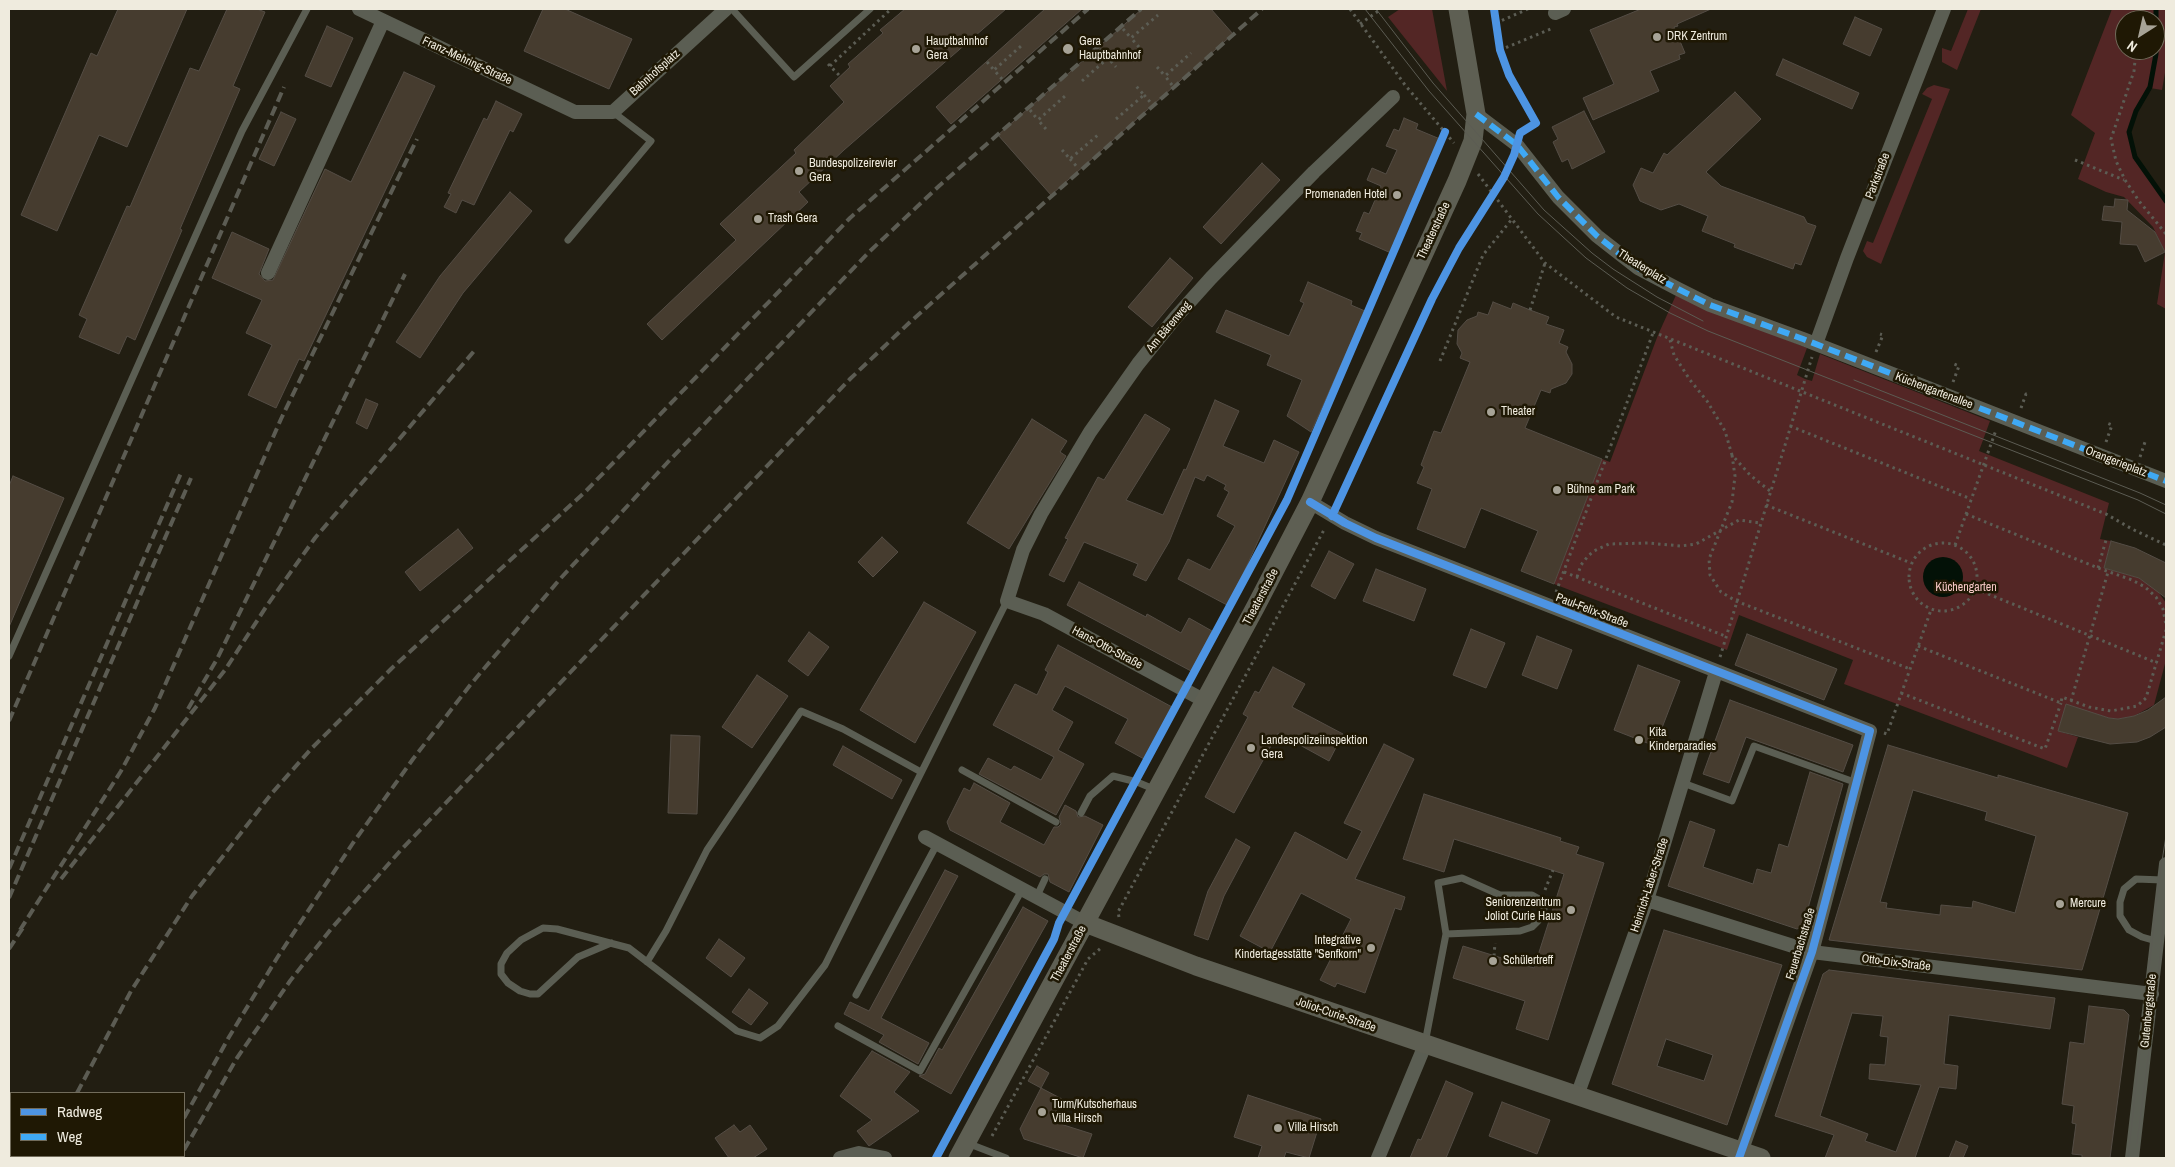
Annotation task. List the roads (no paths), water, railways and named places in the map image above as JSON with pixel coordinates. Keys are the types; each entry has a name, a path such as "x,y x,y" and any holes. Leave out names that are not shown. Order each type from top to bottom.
{"main road":[{"name":"Theaterstraße","path":"969,1150 1085,923 1310,502 1457,182 1473,141 1476,114 1458,9"},
{"name":"Joliot-Curie-Straße","path":"1085,923 1204,969 1577,1096 1740,1155 1761,1158"}],"street":[{"name":"Franz-Mehring-Straße","path":"359,9 575,112 613,112"},
{"name":"Bahnhofsplatz","path":"613,112 726,9"},
{"name":"Parkstraße","path":"1810,342 1850,250 1944,9"},
{"path":"268,272 383,21"},
{"name":"Am Bärenweg","path":"1007,601 1023,550 1041,514 1090,432 1138,364 1175,318 1211,278 1314,172 1393,97"},
{"name":"Theaterplatz","path":"1476,114 1517,145 1558,197 1597,236 1638,268 1710,305 1810,342"},
{"name":"Küchengartenallee","path":"1810,342 2066,443"},
{"name":"Orangerieplatz","path":"2066,443 2166,481"},
{"name":"Paul-Felix-Straße","path":"1310,502 1360,532 1870,731"},
{"name":"Hans-Otto-Straße","path":"1007,601 1044,614 1205,701"},
{"name":"Heinrich-Laber-Straße","path":"1577,1096 1647,900 1716,672"},
{"name":"Feuerbachstraße","path":"1740,1155 1812,952 1870,731"},
{"name":"Joliot-Curie-Straße","path":"931,840 1085,923"},
{"name":"Gutenbergstraße","path":"2132,1158 2166,864"},
{"name":"Otto-Dix-Straße","path":"1647,900 1812,952 2152,994"},
{"path":"1378,1158 1425,1045"},
{"path":"840,1158 859,1153 885,1158"}],"lane":[{"path":"9,656 242,132 307,9"},
{"path":"732,9 794,77 870,9"},
{"path":"568,240 651,141 613,112"},
{"path":"611,943 578,957 538,994 520,991 508,983 501,974 501,964 507,953 521,940 543,928 556,930 611,943 629,948 737,1031 760,1038 778,1026 825,965 1007,601"},
{"path":"647,962 666,931 707,850 801,712 843,729 921,772"},
{"path":"1683,783 1732,801 1754,746 1857,783"},
{"path":"962,770 1056,822"},
{"path":"1081,814 1090,796 1113,776 1137,782 1157,790"},
{"path":"856,995 931,840"},
{"path":"1425,1045 1446,934 1438,883 1462,878 1500,895 1532,895 1542,900 1544,908 1532,927 1520,931 1446,934"},
{"path":"2156,941 2142,938 2129,930 2120,916 2120,902 2124,889 2136,879 2164,880"},
{"path":"1036,896 1045,880"},
{"path":"838,1026 920,1071 1023,888"},
{"path":"969,1150 1006,1158"}],"waterway":[{"path":"2156,9 2156,54 2150,87 2136,111 2129,132 2135,157 2166,201"}],"tram line":[{"path":"1365,9 1429,91 1538,214 1586,258 1627,288 1670,313 1708,331 2138,500 2166,514"},
{"path":"1376,9 1433,83 1544,210 1613,269 1657,297 1703,321"},
{"path":"1854,380 2166,505"},
{"path":"2128,1158 2159,880 2166,836"},
{"path":"2137,1143 2156,997 2166,895"}],"railway":[{"path":"78,1092 131,991 192,896 272,793 311,749 392,668 585,492 850,218 1088,9"},
{"path":"185,1116 229,1037 277,958 353,843 413,759 471,684 560,579 667,463 869,252 939,186 1141,9"},
{"path":"185,1148 237,1058 290,981 331,929 400,851 850,379 909,323 1262,9"},
{"path":"9,721 284,87"},
{"path":"20,930 121,771 155,708 281,419 417,139"},
{"path":"188,709 217,659 405,274"},
{"path":"61,879 225,670 268,604 315,538 475,350"},
{"path":"9,869 181,473"},
{"path":"9,898 191,478"},
{"path":"9,949 24,926"}],"place":[{"name":"DRK Zentrum","path":"1657,37"},
{"name":"Hauptbahnhof Gera","path":"916,49"},
{"name":"Gera Hauptbahnhof","path":"1068,49"},
{"name":"Bundespolizeirevier Gera","path":"799,171"},
{"name":"Promenaden Hotel","path":"1397,195"},
{"name":"Trash Gera","path":"758,219"},
{"name":"Theater","path":"1491,412"},
{"name":"Bühne am Park","path":"1557,490"},
{"name":"Kita Kinderparadies","path":"1639,740"},
{"name":"Landespolizeiinspektion Gera","path":"1251,748"},
{"name":"Mercure","path":"2060,904"},
{"name":"Seniorenzentrum Joliot Curie Haus","path":"1571,910"},
{"name":"Integrative Kindertagesstätte \"Senfkorn\"","path":"1371,948"},
{"name":"Schülertreff","path":"1493,961"},
{"name":"Turm/Kutscherhaus Villa Hirsch","path":"1042,1112"},
{"name":"Villa Hirsch","path":"1278,1128"}],"park label":[{"name":"Küchengarten","path":"1966,588"}]}
